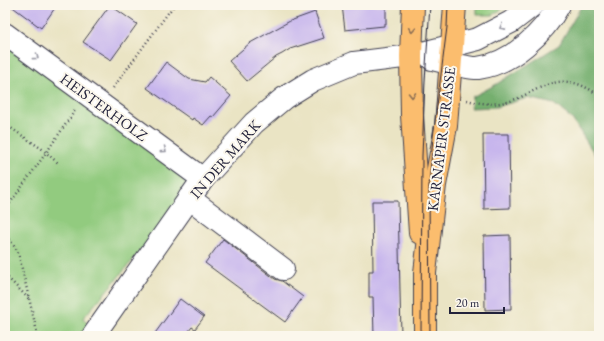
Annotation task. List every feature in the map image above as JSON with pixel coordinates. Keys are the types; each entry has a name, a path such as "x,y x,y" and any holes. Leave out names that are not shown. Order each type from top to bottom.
{"main road":[{"name":"KARNAPER STRASSE","path":"414,5 411,56 412,115 421,254 425,273"},
{"name":"KARNAPER STRASSE","path":"425,336 425,273 435,185 446,126 455,5"}],"street":[{"path":"451,54 496,31 511,22 533,5"},
{"name":"IN DER MARK","path":"93,336 204,178 254,123 284,98 313,80 354,64 411,56 451,54 477,68 495,64 523,48 549,22 559,5"},
{"name":"HEISTERHOLZ","path":"5,34 204,178"},
{"path":"189,198 283,269"}],"path":[{"path":"5,210 46,153 174,5"},
{"path":"448,96 478,103 494,103 509,101 552,83 567,82 583,85 599,95"},
{"path":"5,124 58,163"},
{"path":"5,232 18,252 38,336"},
{"path":"5,275 29,299"},
{"path":"5,334 10,336"}],"green space":[{"path":"477,5 508,5 493,15 477,15"},
{"path":"582,5 599,5 599,161 572,119 554,104 528,98 496,107 471,108 472,97 495,85 559,45"},
{"path":"5,34 203,179 83,318 97,336 5,336"}],"building":[{"path":"10,5 57,5 41,28"},
{"path":"110,5 137,24 111,60 83,42"},
{"path":"342,5 386,5 386,24 384,24 384,26 345,30"},
{"path":"315,12 324,38 290,49 276,57 247,81 229,61 250,43 290,21"},
{"path":"166,62 189,79 205,82 209,77 231,96 213,117 211,116 203,125 193,118 192,120 147,88"},
{"path":"483,134 509,134 510,208 484,209"},
{"path":"372,201 398,201 401,336 374,336 373,297 369,297 369,271 373,271"},
{"path":"510,235 511,309 485,310 484,236"},
{"path":"223,239 275,279 282,281 303,297 285,322 205,263"},
{"path":"180,299 204,317 195,329 192,327 185,336 153,336"}],"tram line":[{"path":"421,336 422,156 430,5"},
{"path":"430,336 429,186 433,137 447,27 448,5"}]}
